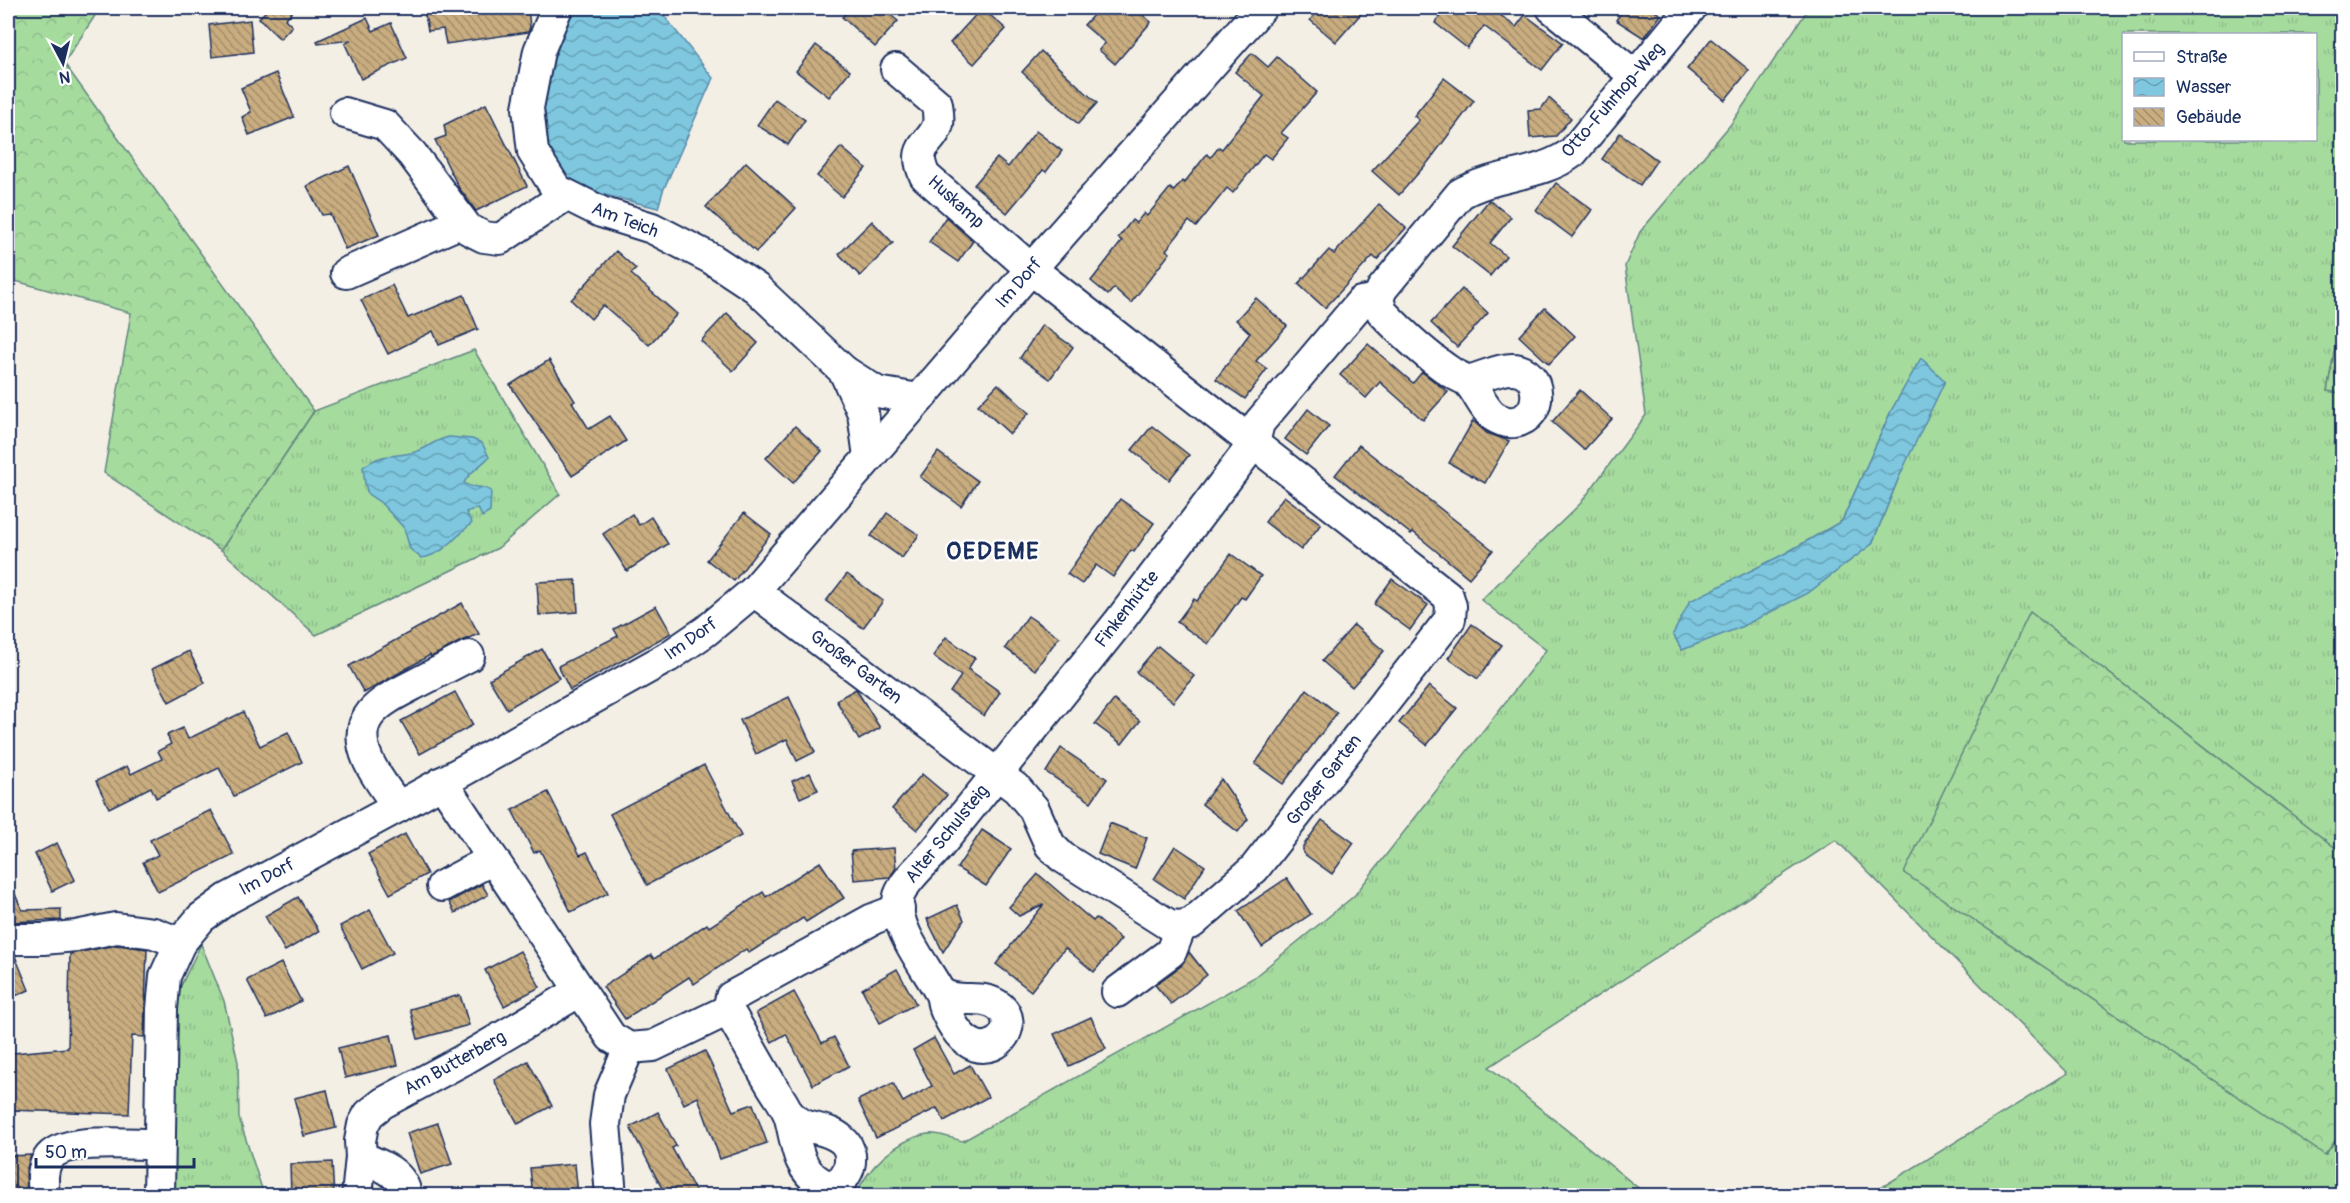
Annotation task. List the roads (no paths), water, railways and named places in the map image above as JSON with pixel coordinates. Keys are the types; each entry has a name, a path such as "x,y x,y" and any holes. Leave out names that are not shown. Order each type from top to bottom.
{"street":[{"name":"Am Teich","path":"557,8 539,51 528,108 533,152 557,190 601,212 652,228 712,259 756,288 844,371 877,392 919,399"},
{"name":"Im Dorf","path":"159,1196 165,976 180,943 201,918 227,899 668,657 706,631 754,591 1031,269 1261,8"},
{"path":"1552,8 1635,76"},
{"name":"Otto-Fuhrhop-Weg","path":"1378,300 1382,289 1460,194 1474,186 1545,168 1562,161 1573,152 1692,8"},
{"name":"Huskamp","path":"896,69 938,104 938,125 922,146 919,164 925,176 1031,269"},
{"path":"345,113 385,126 412,154 468,229 484,237 500,239 567,195"},
{"path":"346,273 462,222"},
{"name":"Großer Garten","path":"754,591 1017,789 1034,809 1050,845 1062,857 1169,925 1181,926 1192,923 1254,868 1450,619 1451,606 1448,596 1031,269"},
{"path":"1378,300 1382,312 1395,326 1452,373 1467,381"},
{"name":"Finkenhütte","path":"997,773 1118,623 1254,443 1259,423 1361,302 1378,300"},
{"name":"Am Teich","path":"844,371 863,413 869,457"},
{"path":"398,807 368,760 363,742 365,721 373,710 387,699 469,656"},
{"name":"Alter Schulsteig","path":"899,909 899,898 904,886 936,850 997,773"},
{"path":"442,783 611,1037 629,1048 653,1046 728,1010"},
{"path":"442,886 493,859"},
{"path":"789,1115 728,1010 731,997 873,919 899,909 915,956 940,992"},
{"path":"1117,992 1171,952 1181,926"},
{"path":"8,939 76,936 116,928 154,933 180,943"},
{"name":"Am Butterberg","path":"357,1196 361,1157 360,1141 363,1125 369,1114 383,1103 463,1060 580,991"},
{"path":"612,1195 607,1170 605,1124 609,1095 629,1048"},
{"path":"44,1196 42,1177 48,1158 56,1151 74,1144 160,1144"},
{"path":"361,1157 379,1164 399,1178 406,1196"}],"water":[{"path":"574,8 658,8 713,78 663,191 658,208 585,190 556,167 540,132 545,81"},
{"path":"1921,358 1945,381 1899,477 1872,544 1808,593 1741,627 1682,650 1673,634 1690,601 1786,553 1842,521 1891,411"},
{"path":"449,437 472,439 482,443 489,457 464,483 491,491 490,512 482,517 478,508 466,512 472,523 449,545 421,558 410,549 404,528 381,503 368,494 363,467 378,458 418,451"}],"district":[{"name":"OEDEME","path":"993,551"}]}
